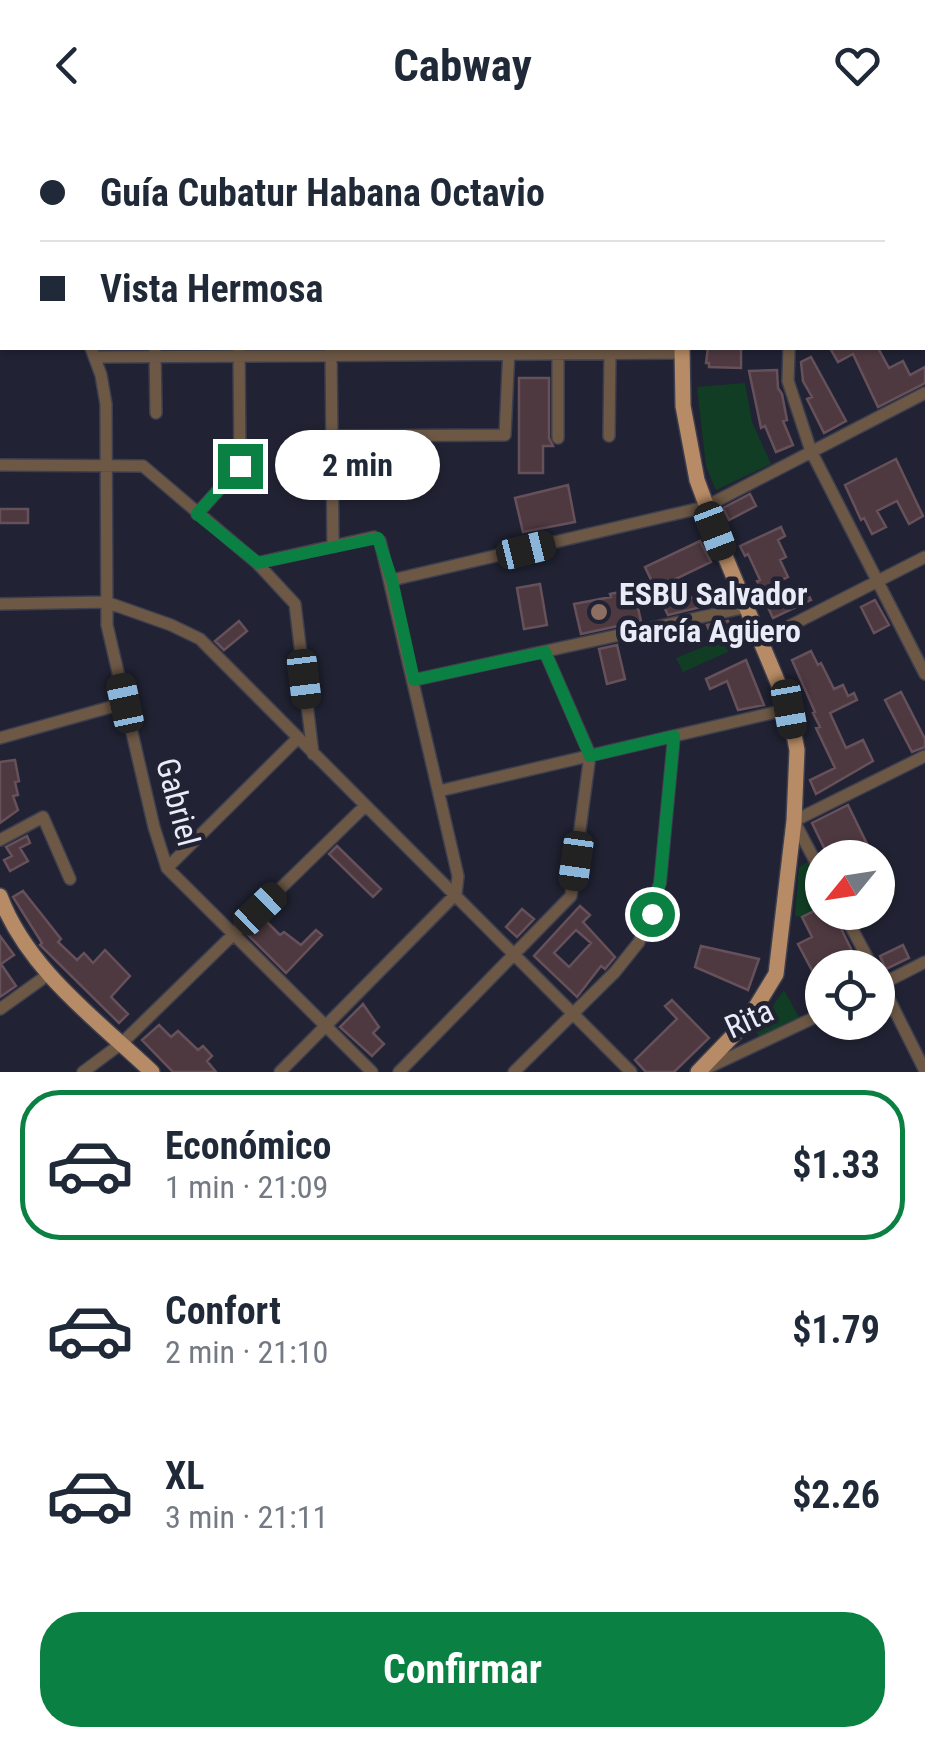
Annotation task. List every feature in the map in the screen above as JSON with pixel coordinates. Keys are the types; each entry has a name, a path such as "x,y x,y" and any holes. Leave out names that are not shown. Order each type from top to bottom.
{"main road":[{"path":"682,350 689,448 706,507 789,709 797,750 794,821 776,974 748,1020 698,1072"},
{"path":"0,896 17,933 49,974 152,1072"}],"street":[{"path":"94,352 558,354 682,350"},
{"path":"791,350 788,381 811,452 921,656 925,674"},
{"path":"331,436 505,435 509,351"},
{"name":"Gabriel","path":"94,352 106,404 106,602 125,703 167,868 372,1072"},
{"path":"155,352 156,413"},
{"path":"197,514 240,466 239,352"},
{"path":"331,352 333,545"},
{"path":"602,352 609,436"},
{"path":"558,354 558,438"},
{"path":"392,580 706,507 925,393"},
{"path":"0,465 143,466 258,563 294,604 313,754"},
{"path":"258,563 378,538 392,580 458,876 456,894 280,1072"},
{"path":"762,640 925,557"},
{"path":"0,604 106,602 171,625 200,640 631,1072"},
{"path":"414,680 747,607"},
{"path":"399,1072 571,896 590,756 545,652"},
{"path":"0,738 125,703"},
{"path":"439,791 789,709"},
{"path":"514,1072 615,972 639,942 660,883 674,736"},
{"path":"167,868 298,738"},
{"path":"805,842 794,821 925,756"},
{"path":"83,1072 122,1043 364,806"},
{"path":"0,840 43,817 70,879"},
{"path":"895,975 925,962"},
{"path":"0,1009 49,974"},
{"path":"895,1013 925,1071"},
{"name":"Rita","path":"698,1072 805,1022"}],"green space":[{"path":"745,383 752,422 771,464 716,490 706,466 697,387"},
{"path":"735,634 741,646 683,672 676,658"},
{"path":"805,864 802,917 795,916 799,867"},
{"path":"784,990 801,1021 765,1040 756,1030"}],"building":[{"path":"708,350 741,350 741,368 709,367"},
{"path":"831,350 879,350 889,368 903,361 910,375 925,367 925,383 878,407 853,354 838,362"},
{"path":"811,357 846,421 824,433 807,399 812,397 803,381 801,362"},
{"path":"777,370 787,420 783,421 793,445 776,452 765,426 761,428 749,371"},
{"path":"519,378 549,378 549,438 553,446 543,446 543,473 519,473"},
{"path":"896,459 923,516 909,524 897,501 877,511 886,527 872,534 845,485"},
{"path":"568,485 575,522 523,532 515,498"},
{"path":"750,494 756,506 729,520 723,508"},
{"path":"0,509 28,509 28,523 0,523"},
{"path":"781,527 785,536 778,540 786,557 780,560 788,577 761,590 748,554 745,556 740,546"},
{"path":"700,541 711,562 667,583 676,603 724,587 730,600 668,615 645,567"},
{"name":"ESBU Salvador García Agüero","path":"632,582 641,621 581,634 574,604 611,597 610,594 625,591 623,584"},
{"path":"540,584 547,625 524,629 517,588"},
{"path":"804,586 811,600 773,618 767,605"},
{"path":"875,600 889,625 874,633 861,607"},
{"path":"239,621 247,631 224,650 215,641"},
{"path":"728,621 735,634 712,638 707,625"},
{"path":"617,645 625,679 607,684 599,649"},
{"path":"811,651 834,689 843,685 848,696 854,693 857,700 830,713 846,748 863,740 873,761 816,794 810,780 835,768 792,660"},
{"path":"746,660 764,705 738,710 727,681 710,689 706,679"},
{"path":"901,692 925,739 925,747 912,752 885,700"},
{"path":"15,760 19,781 15,782 18,795 13,796 18,810 0,823 0,762"},
{"path":"848,805 865,840 820,840 812,823"},
{"path":"27,836 30,843 20,848 28,861 10,871 4,860 12,856 6,847"},
{"path":"337,846 381,889 373,897 329,854"},
{"path":"23,891 61,939 58,942 77,960 84,953 93,963 105,950 130,976 111,997 128,1014 119,1023 40,945 13,897"},
{"path":"580,906 590,915 583,922 615,957 605,969 601,966 577,997 534,956","holes":["576,930 591,943 569,967 554,953"]},
{"path":"522,909 534,919 517,937 506,927"},
{"path":"263,918 280,935 284,932 301,945 316,930 322,935 286,973 247,934"},
{"path":"808,930 842,930 852,950 805,950 805,957 798,944 812,937"},
{"path":"0,936 14,955 1,964 16,986 0,997"},
{"path":"903,945 909,958 895,965 893,950"},
{"path":"701,946 759,959 748,990 695,967"},
{"path":"672,1000 709,1038 674,1072 646,1072 635,1060 677,1019 665,1006"},
{"path":"363,1004 379,1027 373,1033 384,1044 372,1056 340,1027"},
{"path":"159,1025 171,1037 178,1031 198,1050 203,1046 212,1056 207,1061 216,1072 173,1072 142,1040"}],"place":[{"name":"ESBU Salvador García Agüero","path":"599,612"}],"route":[{"path":"240,466 197,514 258,563 378,538 392,580 414,680 545,652 590,756 674,736 660,883 652,914"}]}
